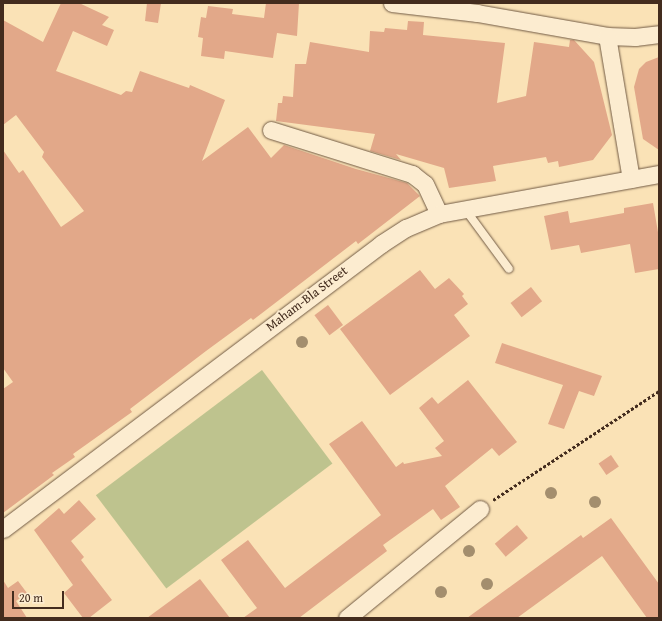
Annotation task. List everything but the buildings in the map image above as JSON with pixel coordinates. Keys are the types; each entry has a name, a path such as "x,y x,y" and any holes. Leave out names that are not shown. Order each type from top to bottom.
{"street":[{"path":"392,3 477,13 607,36 635,37 659,34"},
{"path":"607,36 631,179"},
{"path":"271,130 412,174 425,184 439,214"},
{"name":"Maham-Bla Street","path":"3,528 381,244 406,228 439,214 659,174"},
{"path":"347,618 480,509"}],"lane":[{"path":"464,209 509,269"}],"path":[{"path":"480,509 659,391"}],"green space":[{"path":"262,370 332,463 166,589 96,495"}]}
